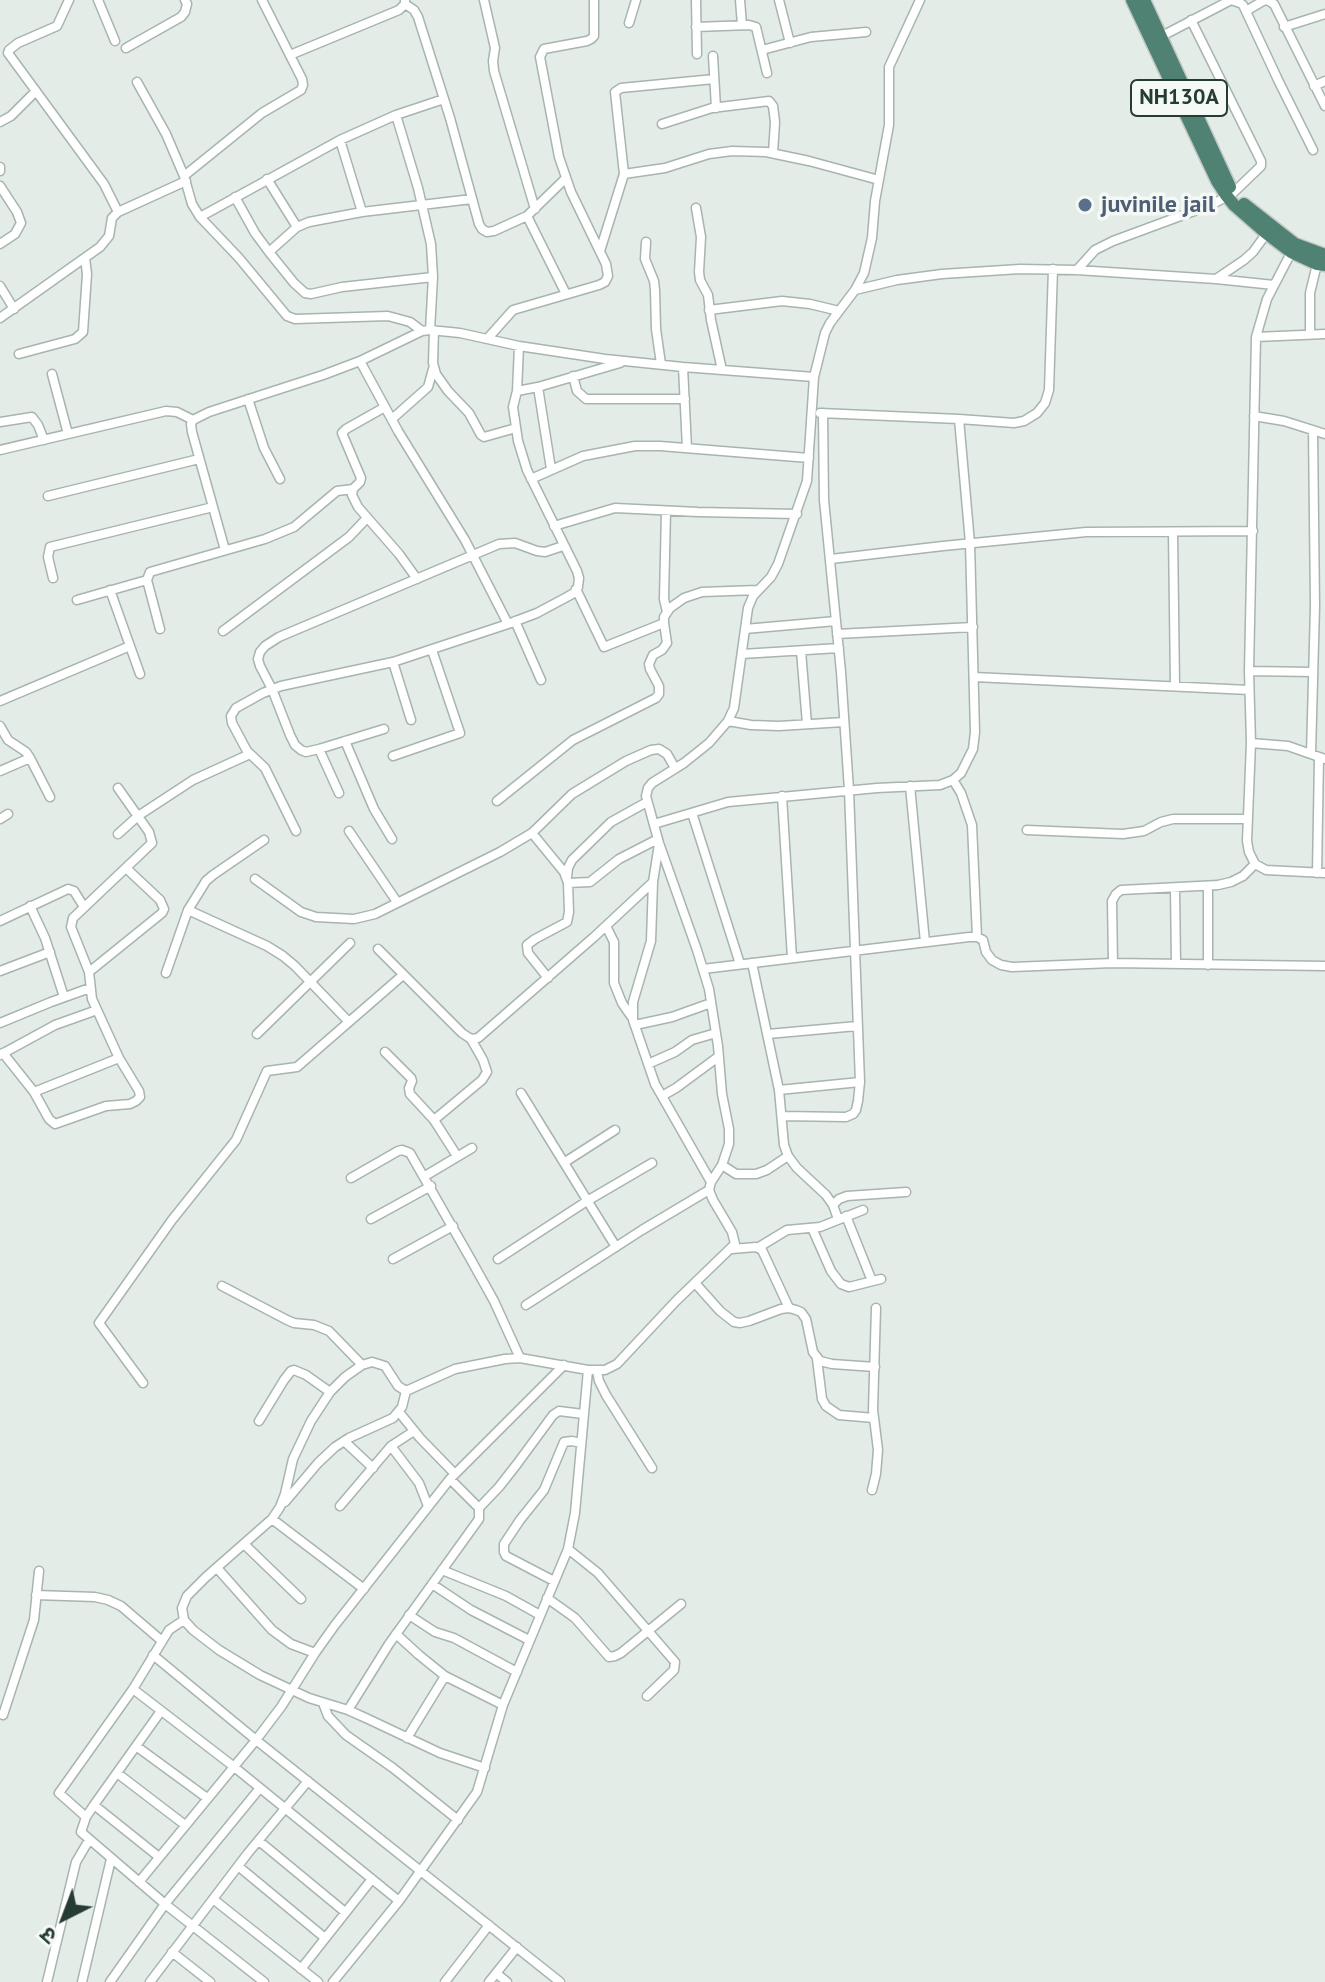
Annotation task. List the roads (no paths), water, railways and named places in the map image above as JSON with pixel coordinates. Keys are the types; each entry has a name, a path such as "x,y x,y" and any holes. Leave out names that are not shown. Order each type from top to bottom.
{"highway":[{"name":"NH130A","path":"1132,0 1217,181 1293,248 1322,259"},
{"name":"NH130A","path":"1144,0 1230,194"}],"street":[{"path":"69,0 57,26 18,43 9,50 9,56 104,184 118,212"},
{"path":"98,0 115,41"},
{"path":"126,48 181,17 187,4 185,0"},
{"path":"0,318 105,242 112,218 118,212 185,179 262,113 301,90 302,79 262,0"},
{"path":"484,0 495,48 494,71 535,209"},
{"path":"488,338 513,310 605,282 608,271 566,178 540,57 544,49 587,41 594,36 594,0"},
{"path":"629,23 636,0"},
{"path":"696,0 697,54"},
{"path":"740,0 742,25"},
{"path":"779,0 790,43"},
{"path":"526,1305 710,1186 729,1144 711,1003 703,969 647,802 648,788 709,743 728,721 734,708 748,608 778,564 807,481 814,377 825,333 864,273 889,125 889,67 920,0"},
{"path":"1162,36 1231,0 1240,3 1313,150"},
{"path":"1246,11 1263,1 1274,4 1325,106"},
{"path":"290,55 399,10 405,2 418,17 479,224 487,232 527,216 566,178"},
{"path":"1284,27 1325,14"},
{"path":"1077,270 1095,250 1113,241 1213,204 1230,194 1262,163 1191,20"},
{"path":"696,27 756,27 767,73"},
{"path":"762,50 834,34 866,32"},
{"path":"713,56 716,108"},
{"path":"599,251 624,174 615,92 621,88 714,79"},
{"path":"1314,86 1325,81"},
{"path":"137,82 166,134 192,204 200,217 287,316 295,319 388,316 429,330 566,354 814,377"},
{"path":"0,122 11,116 36,91"},
{"path":"200,217 340,140 396,115 444,99"},
{"path":"662,124 716,108 764,101 772,103 775,122 773,153"},
{"path":"396,115 431,244 433,277 429,330 434,369 440,381 469,413 481,435 484,437 516,428"},
{"path":"340,140 362,212"},
{"path":"624,174 665,168 709,154 732,151 773,153 879,180"},
{"path":"267,179 297,227"},
{"path":"0,186 21,223 15,234 0,244"},
{"path":"235,197 255,233 305,293 433,277"},
{"path":"269,252 297,227 317,220 472,199"},
{"path":"696,208 701,237 700,280 708,295 722,370"},
{"path":"527,216 566,294"},
{"path":"1216,279 1253,252 1269,230"},
{"path":"646,242 645,259 654,281 661,364"},
{"path":"1293,248 1267,299 1256,337 1247,841 1255,864 1266,870 1321,873 1318,757 1312,706 1315,606 1313,430"},
{"path":"19,354 75,339 83,332 87,274 85,258"},
{"path":"1310,334 1310,293 1322,259"},
{"path":"855,290 942,274 1053,269 1274,285"},
{"path":"811,413 1024,421 1037,413 1045,403 1049,390 1053,269"},
{"path":"0,286 14,309"},
{"path":"709,310 782,301 839,311"},
{"path":"225,550 192,432 193,420 360,361 429,330"},
{"path":"1256,337 1325,334"},
{"path":"296,831 265,768 250,754 232,723 232,712 241,704 272,689 393,662 432,650 511,622 565,598 578,587 577,571 531,479 518,441 513,407 517,391 519,346"},
{"path":"517,391 628,360"},
{"path":"360,361 474,556 541,680"},
{"path":"683,367 687,448"},
{"path":"392,419 428,387 434,369"},
{"path":"52,374 68,434"},
{"path":"573,376 577,391 586,399 685,399"},
{"path":"538,387 551,469"},
{"path":"248,399 264,448 280,479"},
{"path":"385,407 342,433 361,478 352,495 354,502 417,579"},
{"path":"0,450 166,411 177,412 193,420"},
{"path":"782,1116 846,1117 853,1114 860,1082 849,790 824,500 823,413"},
{"path":"1254,416 1284,421 1325,434"},
{"path":"0,422 32,417 44,440"},
{"path":"654,824 728,802 940,785 961,773 973,749 975,732 970,543 959,419"},
{"path":"531,479 583,456 635,446 809,458"},
{"path":"48,496 199,459"},
{"path":"160,629 147,580 153,570 265,539 294,527 337,491 353,489"},
{"path":"53,578 48,557 50,547 213,507"},
{"path":"554,526 615,508 797,514"},
{"path":"497,801 573,740 659,694 659,686 649,664 653,655 667,643 664,623 667,612 664,599 666,511"},
{"path":"223,631 349,537 367,518"},
{"path":"831,559 1086,532 1253,531"},
{"path":"1173,532 1175,686"},
{"path":"384,729 319,749 301,750 295,745 258,659 260,652 279,637 320,618 507,542 545,552 563,546"},
{"path":"77,600 147,580"},
{"path":"576,589 604,647 664,623"},
{"path":"110,590 140,674"},
{"path":"667,612 684,598 702,592 758,590"},
{"path":"745,629 836,621"},
{"path":"837,634 973,627"},
{"path":"0,701 130,646"},
{"path":"742,654 839,648"},
{"path":"393,756 460,733 432,650"},
{"path":"801,651 807,724"},
{"path":"1314,656 1325,657"},
{"path":"393,662 411,720"},
{"path":"1249,671 1313,672"},
{"path":"974,677 1249,690"},
{"path":"1312,706 1325,706"},
{"path":"728,721 763,725 844,722"},
{"path":"0,726 8,740 26,752 50,797"},
{"path":"345,741 374,809 392,839"},
{"path":"1251,743 1288,746 1318,757"},
{"path":"319,749 339,793"},
{"path":"255,879 301,912 316,917 354,919 375,914 532,833 572,794 626,761 659,749 667,754 675,768"},
{"path":"118,834 138,816 193,780 250,754"},
{"path":"0,771 30,758"},
{"path":"953,780 972,825 977,937"},
{"path":"910,786 925,942"},
{"path":"97,1010 55,1025 2,1054 34,1092 55,1124 106,1106 130,1104 140,1097 92,999 89,972 71,927 71,921 84,907 152,843 149,832 118,788"},
{"path":"782,796 792,958"},
{"path":"548,978 528,953 527,945 567,922 567,880 572,860 611,822 647,802"},
{"path":"692,813 740,964"},
{"path":"1027,830 1123,834 1144,831 1173,819 1248,819"},
{"path":"349,831 397,902"},
{"path":"532,833 567,880 590,882 619,859 659,841"},
{"path":"166,973 188,910 199,890 213,875 264,840"},
{"path":"634,1022 633,1002 651,941 653,882 659,841"},
{"path":"1113,963 1112,901 1121,890 1208,887 1231,882 1255,864"},
{"path":"89,972 164,909 160,900 126,868"},
{"path":"471,1039 485,1034 653,882"},
{"path":"1208,887 1208,965"},
{"path":"0,921 68,889 74,891 84,907"},
{"path":"1175,889 1176,964"},
{"path":"30,906 50,952 64,997"},
{"path":"188,910 283,956 348,1021"},
{"path":"406,1391 455,1369 490,1361 520,1358 605,1370 617,1364 735,1244 713,1200 710,1186 662,1096 634,1022 622,1003 614,983 614,942 606,926"},
{"path":"703,969 977,937 983,940 992,960 1001,965 1325,966"},
{"path":"257,1034 350,943"},
{"path":"378,949 471,1039 487,1068 485,1076 434,1120"},
{"path":"0,971 50,952"},
{"path":"752,963 779,1090 784,1145 788,1156 826,1195 877,1280 849,1287 841,1284 831,1271 812,1228"},
{"path":"143,1383 99,1323 172,1220 236,1140 267,1071 297,1067 403,975"},
{"path":"0,1023 90,988"},
{"path":"634,1022 672,1017 711,1003"},
{"path":"768,1034 857,1026"},
{"path":"648,1064 692,1040 716,1033"},
{"path":"385,1052 411,1078 410,1094 434,1120 457,1156"},
{"path":"662,1096 718,1057"},
{"path":"34,1092 119,1058"},
{"path":"779,1090 860,1082"},
{"path":"521,1093 616,1247"},
{"path":"565,1162 615,1130"},
{"path":"425,1176 472,1148"},
{"path":"351,1178 402,1150 410,1153 494,1301 520,1358"},
{"path":"722,1165 736,1174 756,1174 788,1156"},
{"path":"498,1259 652,1163"},
{"path":"371,1219 431,1186"},
{"path":"833,1205 839,1199 856,1194 906,1192"},
{"path":"732,1249 759,1247 787,1230 812,1228 863,1210"},
{"path":"393,1259 453,1226"},
{"path":"759,1247 789,1308"},
{"path":"695,1283 734,1322 749,1321 789,1308 801,1312 806,1319 817,1359 822,1399 826,1406 839,1415 874,1418"},
{"path":"222,1286 287,1320 329,1331 362,1365"},
{"path":"872,1490 878,1450 874,1418 876,1308"},
{"path":"817,1359 825,1364 875,1367"},
{"path":"280,1507 293,1459 311,1421 330,1392 345,1377 372,1362 385,1366 398,1386 406,1391"},
{"path":"139,1882 256,1740 315,1653 428,1506 452,1477 564,1365"},
{"path":"333,1982 399,1901 477,1792 503,1705 568,1549 583,1414 592,1370"},
{"path":"592,1370 652,1468"},
{"path":"259,1421 291,1371 306,1375 330,1392"},
{"path":"406,1391 405,1402 399,1412 385,1423 344,1441 326,1455 272,1519 187,1596 182,1608 184,1620 219,1650 292,1691 348,1710 440,1753 485,1768"},
{"path":"479,1508 553,1415 559,1411 583,1414"},
{"path":"348,1710 409,1615 479,1519 479,1508 399,1412"},
{"path":"340,1506 391,1446 414,1431"},
{"path":"344,1441 373,1468"},
{"path":"554,1581 506,1556 504,1544 544,1490 564,1442 581,1443"},
{"path":"391,1446 419,1483 428,1506"},
{"path":"272,1519 364,1589"},
{"path":"245,1545 301,1599"},
{"path":"568,1549 598,1573 672,1656 676,1666 674,1670 647,1696"},
{"path":"217,1568 272,1630 291,1644 315,1653"},
{"path":"442,1570 506,1596 540,1615"},
{"path":"3,1715 34,1620 39,1571"},
{"path":"432,1584 471,1610 529,1640"},
{"path":"36,1595 108,1600 121,1606 162,1641"},
{"path":"547,1598 575,1618 609,1657 621,1653 681,1604"},
{"path":"409,1615 424,1626 454,1638 517,1672"},
{"path":"86,1817 59,1793 133,1689 162,1641 174,1625 184,1620"},
{"path":"396,1634 445,1676 503,1705"},
{"path":"153,1655 560,1982"},
{"path":"407,1738 445,1676"},
{"path":"133,1689 399,1901"},
{"path":"323,1703 328,1716 346,1735 458,1820"},
{"path":"161,1711 86,1817 81,1832 165,1904 264,1982"},
{"path":"136,1746 207,1798"},
{"path":"117,1773 185,1825"},
{"path":"153,1981 192,1925 308,1781"},
{"path":"110,1982 165,1904 260,1788"},
{"path":"94,1805 159,1857"},
{"path":"47,1982 76,1862 89,1840"},
{"path":"259,1841 345,1912"},
{"path":"82,1982 111,1859"},
{"path":"238,1866 325,1938"},
{"path":"301,1969 372,1879"},
{"path":"213,1899 318,1982"},
{"path":"445,1982 489,1925"},
{"path":"489,1982 517,1947"},
{"path":"172,1952 210,1982"},
{"path":"496,1973 507,1982"}],"place":[{"name":"juvinile jail","path":"1085,205"}]}
